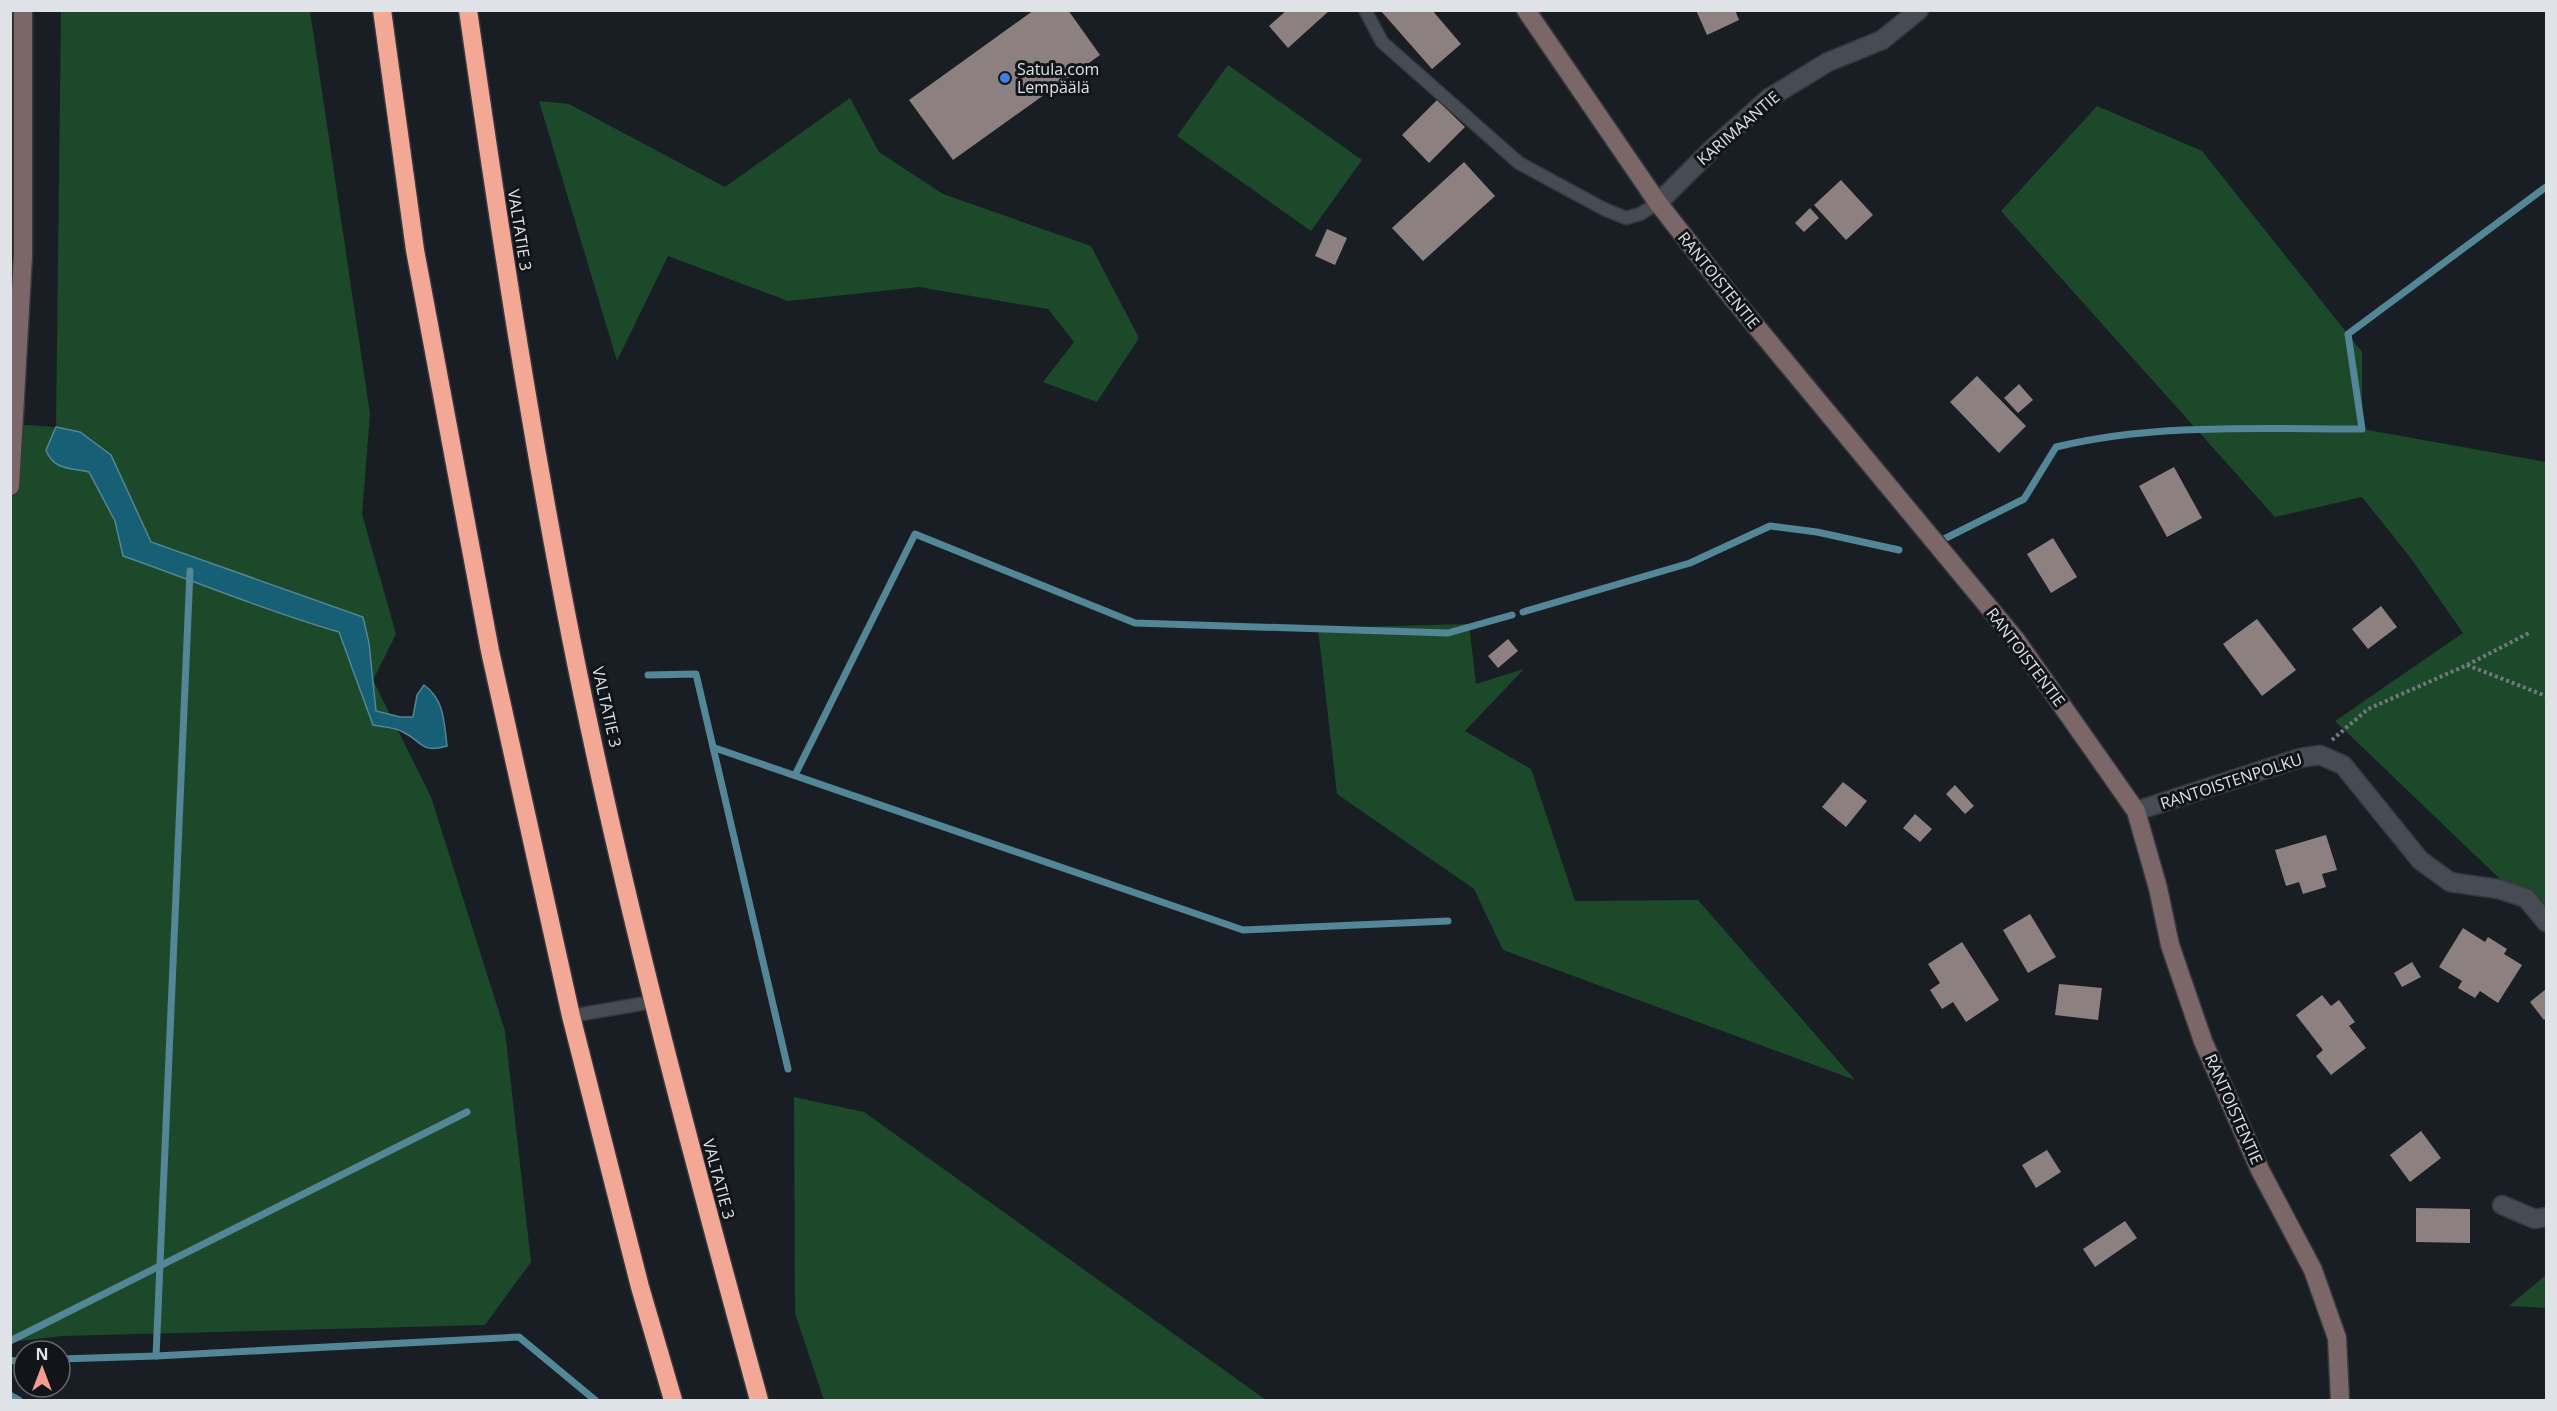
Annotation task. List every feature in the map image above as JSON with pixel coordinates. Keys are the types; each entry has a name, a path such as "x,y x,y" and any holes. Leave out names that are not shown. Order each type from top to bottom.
{"highway":[{"path":"382,10 415,250 490,651 571,1016 640,1287 673,1401"},
{"name":"VALTATIE 3","path":"468,10 502,247 543,489 572,642 652,1002 759,1401"}],"street":[{"path":"10,486 23,256 23,10"},
{"name":"RANTOISTENTIE","path":"1526,10 1658,203 1726,290 2016,640 2136,811 2158,888 2170,945 2203,1041 2260,1170 2313,1270 2337,1338 2340,1401"},
{"name":"KARIMAANTIE","path":"1658,203 1713,148 1769,98 1828,62 1882,40 1918,10"},
{"name":"RANTOISTENPOLKU","path":"2136,811 2300,758 2320,755 2343,765 2420,860 2450,882 2498,889 2526,898 2547,922"},
{"path":"2502,1205 2535,1220 2547,1217"}],"lane":[{"path":"1365,10 1382,42 1519,163 1604,209 1626,218 1640,214 1658,203"},
{"path":"571,1016 652,1002"}],"path":[{"path":"2320,755 2334,739 2368,709 2467,665 2531,632"},
{"path":"2467,665 2547,696"}],"green space":[{"path":"61,11 310,11 370,414 362,514 396,634 373,680 431,797 505,1031 531,1262 485,1325 62,1336 12,1339 11,1342 10,424 56,427"},
{"path":"1228,65 1362,160 1311,231 1177,136"},
{"path":"850,98 879,152 943,194 1091,246 1139,338 1097,402 1043,382 1074,342 1048,309 919,287 788,301 668,256 617,361 539,101 569,104 725,187"},
{"path":"2097,106 2202,151 2362,352 2362,429 2546,462 2546,923 2335,721 2463,633 2410,557 2362,497 2275,517 2001,211"},
{"path":"1469,624 1476,684 1524,669 1465,731 1531,769 1575,901 1698,900 1855,1080 1503,950 1474,889 1337,794 1318,628"},
{"path":"794,1097 864,1112 1266,1400 824,1400 795,1313"},
{"path":"2546,1275 2546,1308 2509,1306"}],"water":[{"path":"56,427 80,432 111,455 151,542 363,617 369,643 376,711 400,717 413,717 417,695 424,685 440,705 447,746 427,747 400,730 373,725 339,632 123,556 115,521 89,472 63,467 49,457 46,450"}],"building":[{"name":"Satula.com Lempäälä","path":"1034,10 1068,10 1100,55 953,160 909,100"},
{"path":"1287,10 1330,10 1288,48 1269,26"},
{"path":"1380,10 1432,10 1461,44 1432,69"},
{"path":"1696,10 1735,10 1739,20 1707,35"},
{"path":"1437,100 1465,127 1429,163 1402,135"},
{"path":"1464,162 1495,196 1423,261 1392,228"},
{"path":"1841,180 1873,215 1846,240 1814,205"},
{"path":"1810,208 1819,218 1804,232 1795,223"},
{"path":"1327,229 1347,238 1335,265 1315,256"},
{"path":"1977,376 2026,426 1999,453 1950,402"},
{"path":"2019,384 2033,400 2018,413 2004,398"},
{"path":"2174,467 2202,518 2167,537 2139,486"},
{"path":"2053,538 2077,577 2051,593 2027,554"},
{"path":"2381,606 2397,627 2368,649 2352,629"},
{"path":"2257,619 2296,670 2262,696 2223,644"},
{"path":"1508,639 1518,651 1498,668 1488,656"},
{"path":"1843,782 1867,801 1846,827 1822,807"},
{"path":"1955,785 1974,806 1965,814 1946,794"},
{"path":"1915,814 1932,829 1920,842 1903,828"},
{"path":"2326,835 2337,870 2322,874 2326,887 2303,894 2299,882 2286,886 2275,850"},
{"path":"2030,914 2056,957 2028,973 2003,930"},
{"path":"2463,928 2485,942 2488,937 2507,949 2504,954 2522,965 2498,1003 2480,991 2475,998 2458,988 2462,981 2439,967"},
{"path":"1962,942 1999,1000 1966,1022 1953,1002 1942,1009 1930,990 1940,983 1928,964"},
{"path":"2412,962 2421,977 2402,987 2394,973"},
{"path":"2059,984 2102,988 2098,1020 2055,1015"},
{"path":"2546,989 2546,1018 2544,1020 2530,1002"},
{"path":"2322,995 2331,1006 2339,1000 2355,1022 2349,1026 2366,1048 2331,1075 2316,1056 2323,1050 2296,1015"},
{"path":"2421,1131 2441,1158 2410,1182 2390,1155"},
{"path":"2047,1150 2061,1172 2036,1188 2022,1165"},
{"path":"2416,1208 2470,1209 2470,1243 2416,1242"},
{"path":"2125,1221 2137,1238 2095,1267 2083,1249"}],"waterway":[{"path":"1938,542 2024,499 2056,447 2093,439 2170,431 2247,428 2362,429 2348,334 2546,187"},
{"path":"1523,612 1690,563 1770,526 1817,532 1899,550"},
{"path":"795,775 915,534 1135,623 1448,633 1512,615"},
{"path":"72,1359 156,1356 190,571"},
{"path":"648,675 696,674 788,1069"},
{"path":"715,748 1243,930 1448,921"},
{"path":"10,1341 467,1112"},
{"path":"156,1356 519,1337 595,1400"},
{"path":"10,1395 19,1400"}],"place":[{"name":"Satula.com Lempäälä","path":"1005,78"}]}
